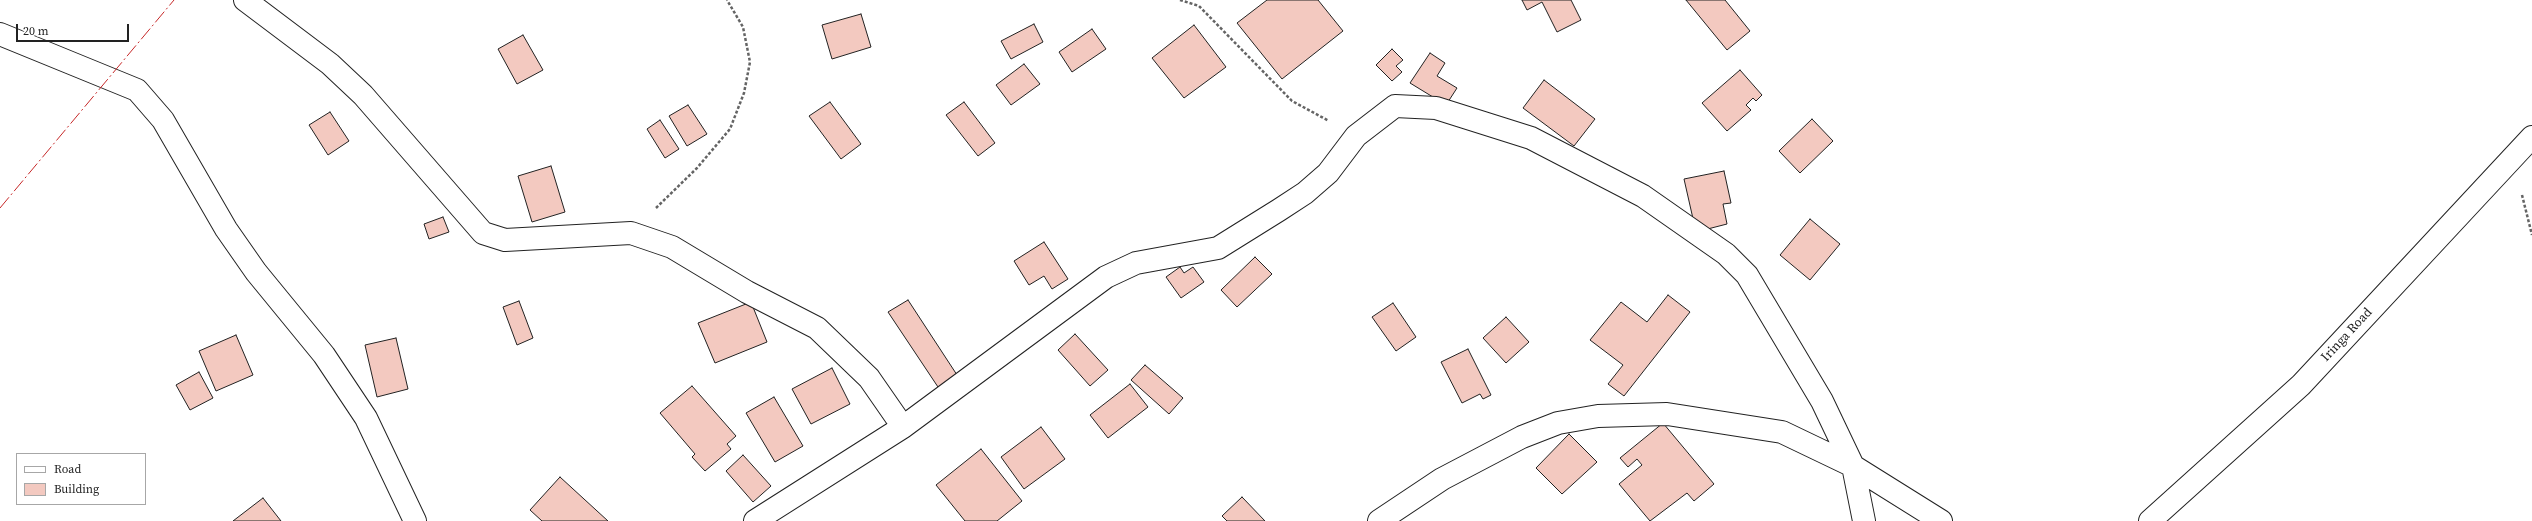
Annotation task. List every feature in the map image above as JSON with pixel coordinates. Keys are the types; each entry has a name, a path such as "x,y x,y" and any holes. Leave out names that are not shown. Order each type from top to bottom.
{"main road":[{"path":"245,0 330,64 363,95 483,233 505,240 631,233 672,247 747,292 817,328 868,378 903,427"},
{"path":"0,34 137,90 163,120 226,229 256,272 324,355 366,418 415,521"},
{"path":"755,521 903,427 1106,277 1136,263 1218,248 1279,210 1305,193 1328,173 1356,136 1395,106 1436,108 1531,138 1643,196 1726,254 1748,275 1822,401 1853,466 1864,521"},
{"name":"Iringa Road","path":"2150,521 2301,385 2532,137"},
{"path":"1379,521 1442,479 1522,438 1558,422 1598,416 1667,414 1782,432 1853,466 1941,521"}],"path":[{"path":"631,233 697,168 730,129 744,93 750,62 743,27 727,0"},
{"path":"1180,0 1199,6 1292,101 1356,136"}],"building":[{"path":"1267,0 1318,0 1343,31 1282,79 1237,23"},
{"path":"1522,0 1571,0 1581,20 1557,32 1542,2 1527,10"},
{"path":"1686,0 1725,0 1750,31 1727,50"},
{"path":"861,14 871,47 832,59 822,25"},
{"path":"1034,24 1043,42 1011,59 1001,41"},
{"path":"1194,25 1226,67 1184,98 1152,58"},
{"path":"1092,29 1106,49 1072,72 1059,52"},
{"path":"523,35 543,70 517,84 498,49"},
{"path":"1392,49 1403,60 1396,66 1402,72 1392,81 1376,65"},
{"path":"1430,53 1445,63 1437,76 1457,88 1446,105 1410,83"},
{"path":"1024,64 1040,84 1011,105 996,85"},
{"path":"1740,70 1762,95 1756,101 1753,98 1746,105 1751,110 1727,131 1702,103"},
{"path":"1544,80 1595,119 1574,146 1523,108"},
{"path":"830,102 861,144 841,159 809,116"},
{"path":"964,102 995,143 978,156 946,115"},
{"path":"688,105 707,134 687,146 669,116"},
{"path":"330,112 349,141 328,155 309,125"},
{"path":"1812,119 1833,141 1800,173 1779,151"},
{"path":"660,120 679,149 665,158 647,129"},
{"path":"551,166 565,212 532,222 518,176"},
{"path":"1724,171 1731,203 1723,204 1727,224 1696,232 1684,179"},
{"path":"443,217 449,232 429,239 424,224"},
{"path":"1810,219 1840,244 1810,280 1780,255"},
{"path":"1044,242 1068,279 1052,289 1044,276 1029,285 1014,261"},
{"path":"1255,257 1272,274 1237,307 1221,290"},
{"path":"1180,267 1184,273 1193,267 1204,282 1181,298 1166,277"},
{"path":"1668,295 1690,312 1624,396 1608,384 1623,365 1590,340 1621,302 1647,322"},
{"path":"908,300 959,378 940,390 888,312"},
{"path":"519,301 533,338 517,345 503,307"},
{"path":"751,302 767,342 715,363 698,323"},
{"path":"1393,303 1416,337 1396,351 1372,317"},
{"path":"1506,317 1529,342 1506,363 1483,338"},
{"path":"1075,334 1108,370 1090,386 1058,350"},
{"path":"236,335 253,375 216,391 199,351"},
{"path":"396,338 408,389 377,397 365,345"},
{"path":"1468,349 1491,395 1483,399 1480,394 1462,403 1441,362"},
{"path":"1145,365 1183,398 1169,414 1131,380"},
{"path":"832,368 850,404 811,424 792,389"},
{"path":"199,372 213,398 190,410 176,385"},
{"path":"1130,384 1148,407 1108,438 1090,415"},
{"path":"692,386 736,436 727,444 731,449 705,471 692,457 695,454 660,413"},
{"path":"774,397 803,446 775,462 746,413"},
{"path":"1663,423 1714,484 1694,501 1687,493 1650,521 1619,484 1642,465 1637,459 1628,467 1620,458"},
{"path":"1041,427 1065,459 1024,489 1001,457"},
{"path":"1569,434 1597,462 1562,494 1536,468"},
{"path":"981,449 1022,501 997,521 965,521 936,485"},
{"path":"743,455 771,486 753,502 726,471"},
{"path":"560,477 608,521 542,521 530,510"},
{"path":"1242,497 1265,521 1227,521 1222,516"},
{"path":"263,498 281,521 233,521"}],"power":[{"path":"0,208 174,0"}]}
